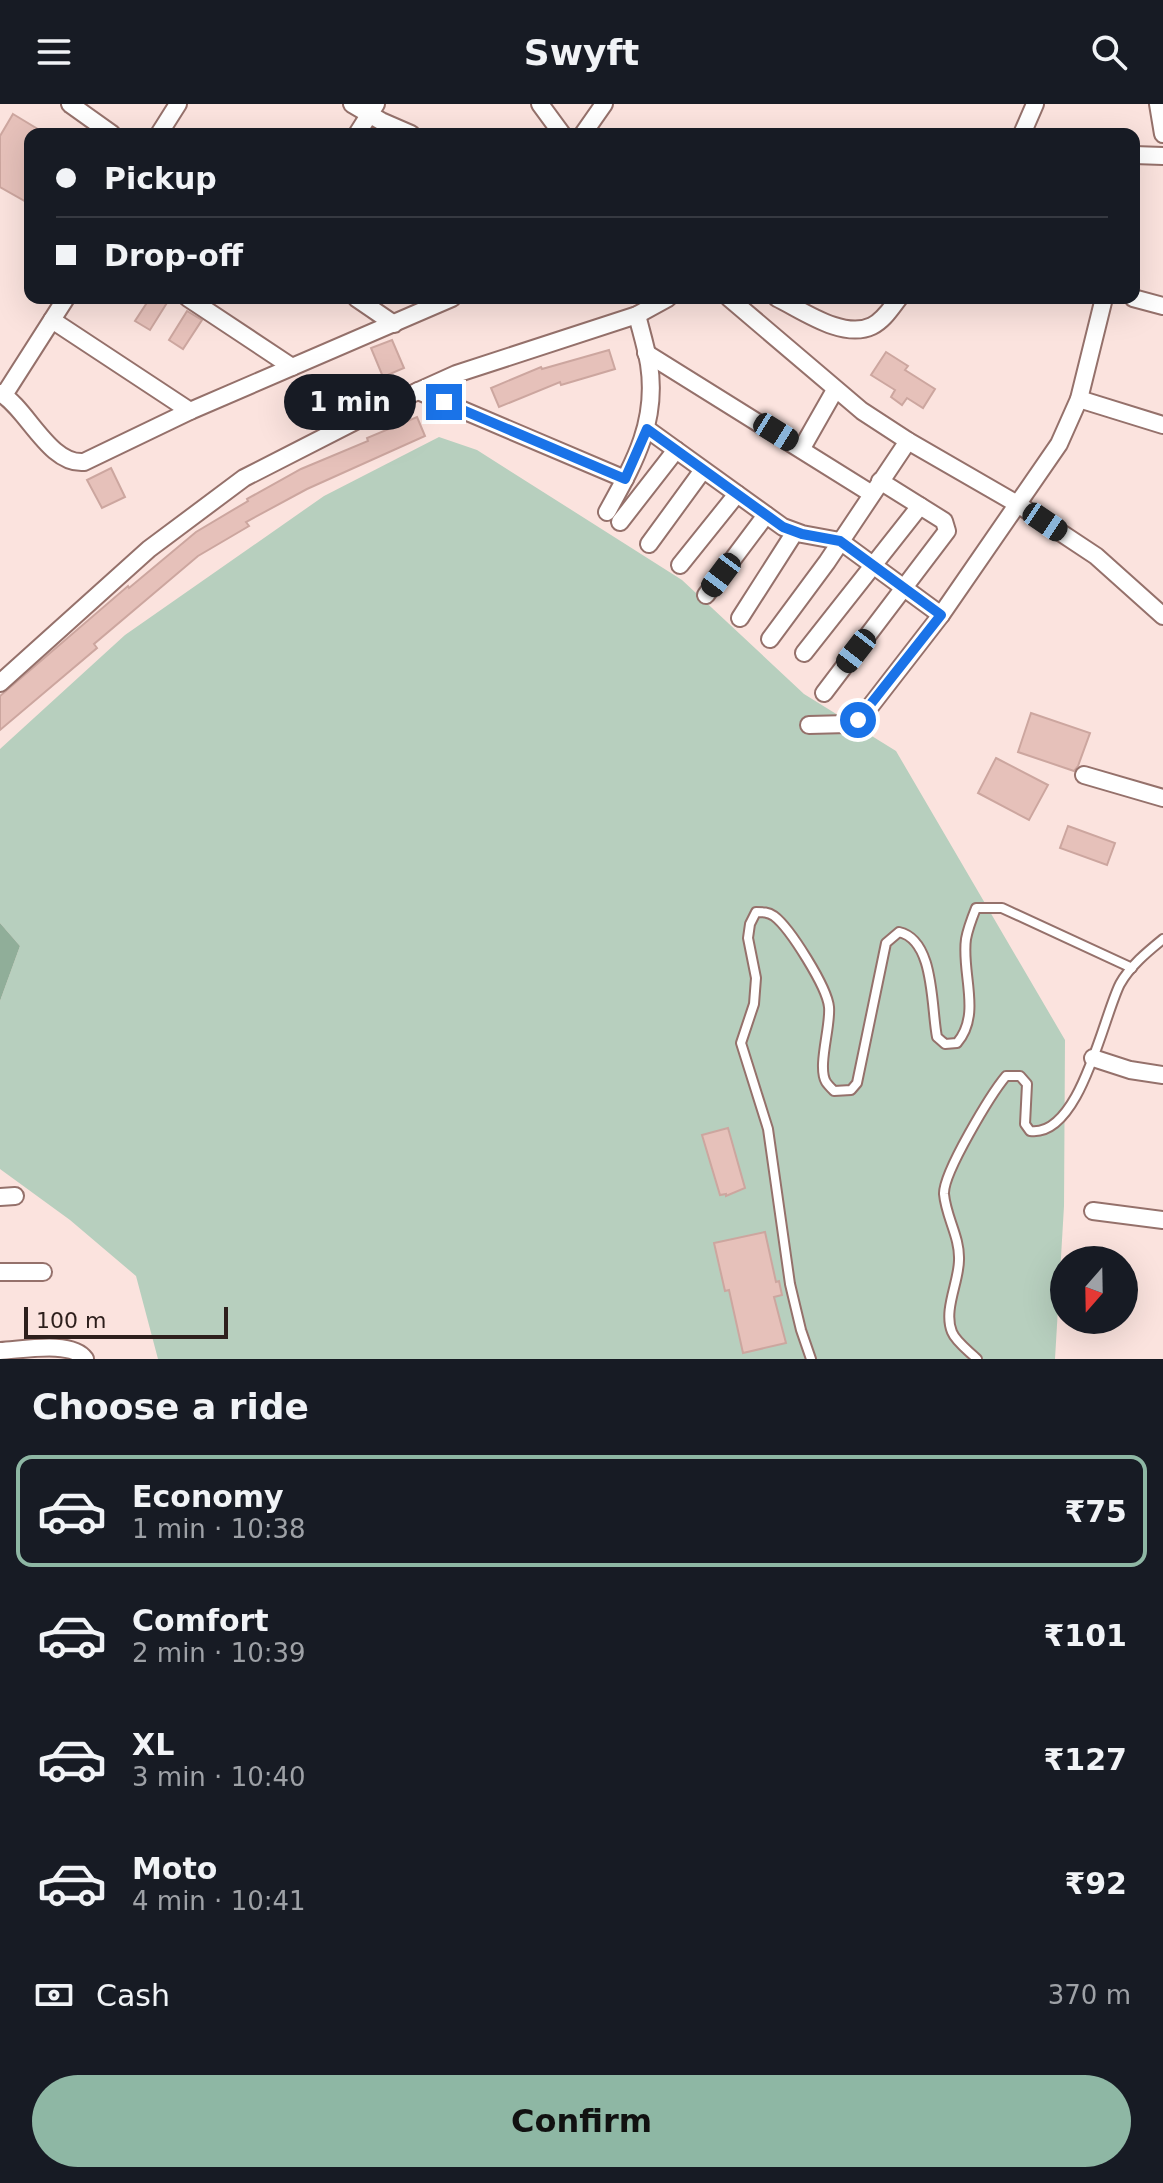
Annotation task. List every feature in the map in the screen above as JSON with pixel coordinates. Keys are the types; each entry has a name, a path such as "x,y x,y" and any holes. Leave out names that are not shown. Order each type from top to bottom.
{"street":[{"path":"70,104 104,128"},
{"path":"163,128 178,104"},
{"path":"352,104 372,109 402,128"},
{"path":"587,128 604,104"},
{"path":"1025,128 1035,104"},
{"path":"1158,104 1163,134"},
{"path":"549,108 559,128"},
{"path":"361,128 372,109"},
{"path":"1140,155 1163,156"},
{"path":"1140,300 1163,306"},
{"path":"62,304 2,394 56,451 66,459 79,462 439,304"},
{"path":"197,304 292,367"},
{"path":"365,304 394,324"},
{"path":"0,683 149,549 223,492 266,466 456,374 637,315 657,304"},
{"path":"736,304 835,390 908,441 1019,505 1096,556 1163,616"},
{"path":"789,304 829,323 854,330 873,326 894,304"},
{"path":"809,725 848,724 858,720 941,615 1019,505 1059,444 1079,399 1103,304"},
{"path":"637,315 650,388 647,429 625,479 614,517 676,450"},
{"path":"52,320 190,411"},
{"path":"646,353 802,448 944,521 947,531 824,693"},
{"path":"802,448 835,390"},
{"path":"418,391 625,479"},
{"path":"1079,399 1163,425"},
{"path":"647,429 766,515 795,532 840,541 941,615"},
{"path":"770,639 908,441"},
{"path":"649,544 703,470"},
{"path":"680,565 737,494"},
{"path":"804,653 920,506"},
{"path":"706,595 766,515"},
{"path":"740,618 795,532"},
{"path":"1084,775 1163,798"},
{"path":"1093,1058 1130,1070 1163,1075"},
{"path":"1093,1211 1163,1220"},
{"path":"0,1272 43,1272"},
{"path":"0,1351 67,1348 79,1352 85,1359"}],"lane":[{"path":"811,1359 790,1284 768,1129 741,1043 754,1004 756,978 748,938 756,912 766,912 776,918 825,989 829,1006 823,1067 825,1081 834,1091 851,1090 857,1083 886,943 899,932 915,939 926,960 937,1037 945,1044 957,1043 965,1033 969,1011 966,941 976,908 1002,908 1132,968"},
{"path":"977,1359 955,1337 950,1323 960,1259 944,1193 948,1174 1006,1076 1015,1074 1025,1080 1028,1090 1025,1124 1030,1131 1041,1131 1070,1106 1087,1076 1121,984 1132,968 1163,939"}],"shaded area":[{"path":"439,437 477,450 682,580 804,694 896,751 1065,1040 1062,1246 1050,1246 1050,1334 1056,1334 1055,1359 158,1359 136,1276 70,1220 0,1169 0,1001 20,946 0,923 0,749 125,635 324,496"},
{"path":"0,923 20,946 0,1001"}],"building":[{"path":"13,114 36,128 24,128 24,201 0,187 0,136"},
{"path":"146,304 166,304 150,330 135,321"},
{"path":"187,311 202,320 183,349 169,340"},
{"path":"392,340 404,368 383,377 371,348"},
{"path":"609,350 615,369 561,385 560,382 499,407 491,388 541,367"},
{"path":"886,352 908,366 905,370 935,389 923,408 907,398 902,405 891,397 895,390 871,375"},
{"path":"417,417 425,436 307,489 246,522 249,526 198,556 94,644 97,648 0,730 0,696 196,532 301,469"},
{"path":"111,468 125,497 102,508 87,480"},
{"path":"1031,713 1090,733 1074,771 1018,752"},
{"path":"996,758 1048,785 1029,820 978,793"},
{"path":"1068,826 1115,843 1107,865 1060,848"},
{"path":"728,1128 745,1188 726,1196 720,1195 702,1135"},
{"path":"765,1232 776,1282 779,1281 782,1295 774,1297 786,1343 743,1353 729,1290 725,1291 714,1243"}],"route":[{"path":"444,402 625,479 636,460 647,429 783,527 840,541 941,615 858,720"}]}
